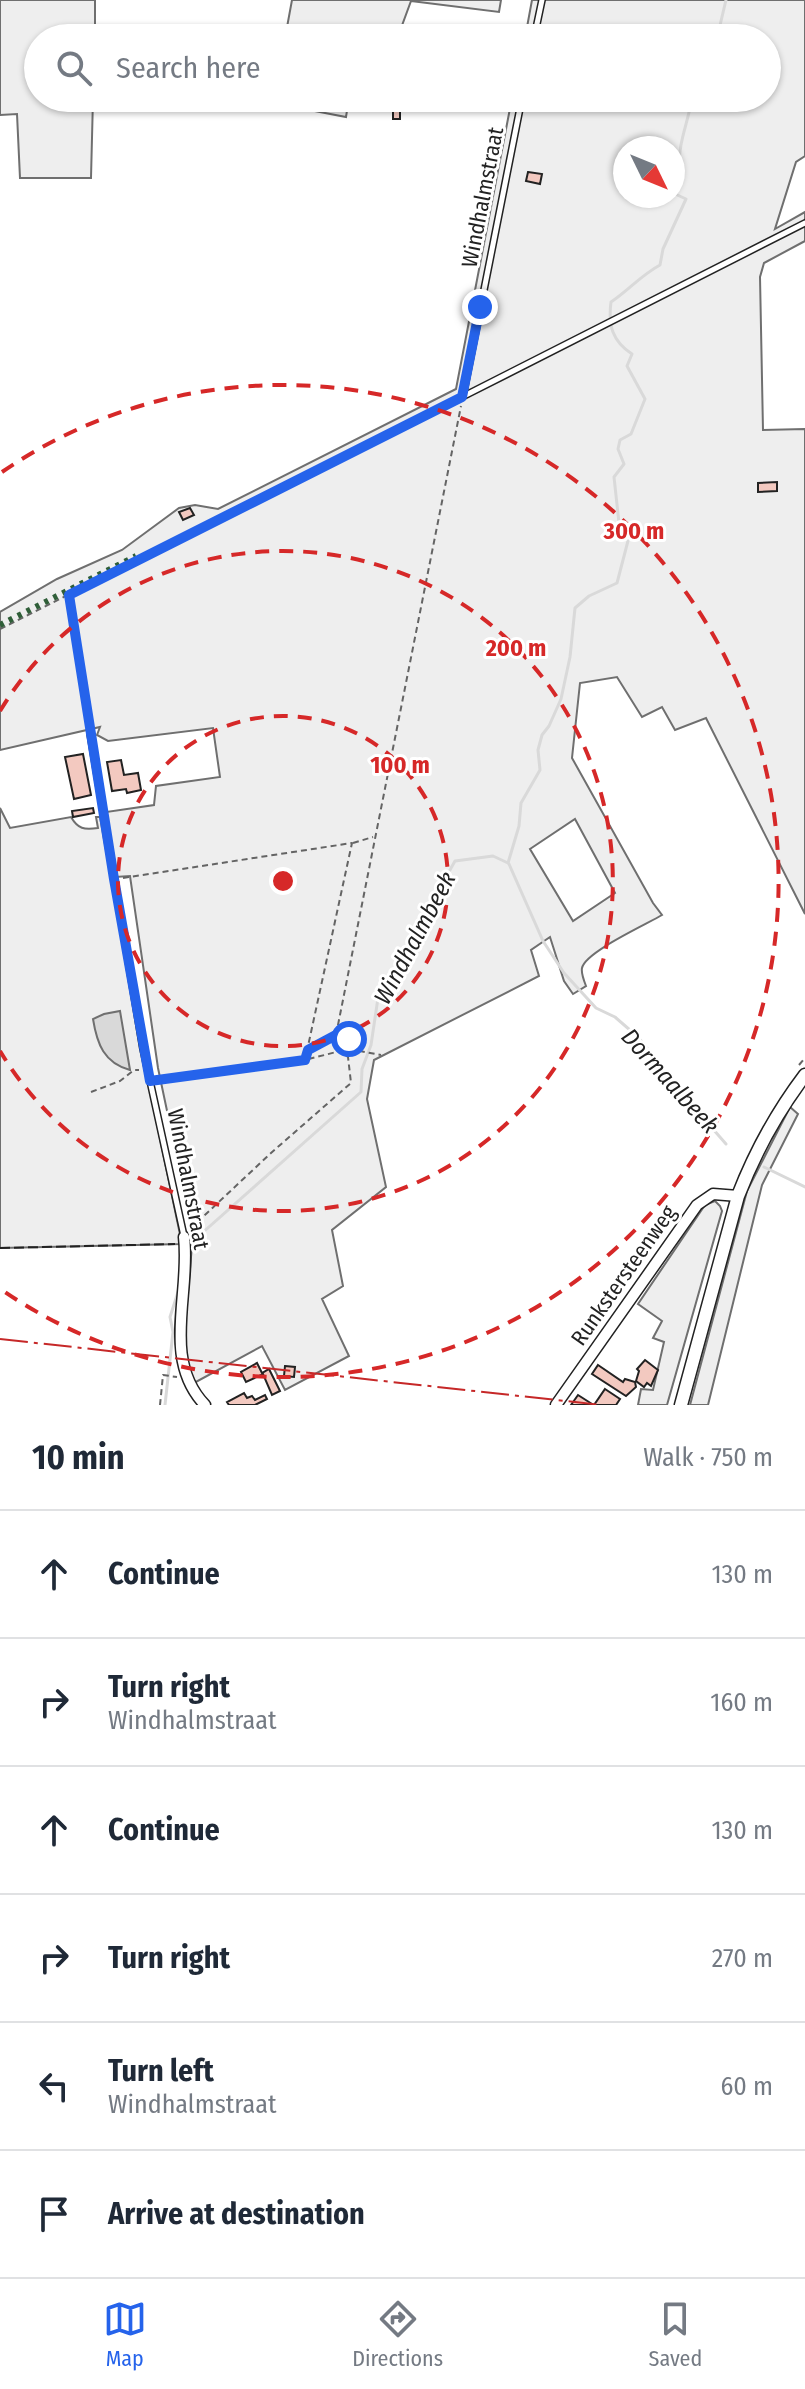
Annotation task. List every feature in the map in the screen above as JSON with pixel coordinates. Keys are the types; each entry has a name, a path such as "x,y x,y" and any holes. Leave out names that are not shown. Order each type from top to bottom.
{"street":[{"path":"681,1405 738,1196 769,1130 805,1075"},
{"name":"Runkstersteenweg","path":"556,1405 697,1205 713,1194 738,1196"},
{"name":"Windhalmstraat","path":"184,1236 186,1277 180,1330 186,1378 205,1405"}],"lane":[{"path":"537,24 542,0"},
{"name":"Windhalmstraat","path":"462,397 519,112"},
{"path":"462,397 805,223"},
{"name":"Windhalmstraat","path":"90,733 148,1072 184,1236"}],"path":[{"path":"0,629 462,397"},
{"path":"336,1035 462,397"},
{"path":"69,595 90,733"},
{"path":"114,879 352,843 374,837"},
{"path":"305,1060 352,843"},
{"path":"308,1050 336,1035 349,1039 360,1051 381,1055"},
{"path":"150,1081 305,1060 340,1051 348,1057 351,1083 271,1153 184,1236"},
{"path":"91,1092 120,1081 134,1070 148,1072"},
{"path":"160,1405 163,1375 186,1378"}],"shaded area":[{"path":"0,0 95,0 95,24 24,24 24,112 93,112 91,178 20,178 17,114 0,115"},
{"path":"292,0 501,0 499,12 411,1 403,24 288,24"},
{"path":"532,0 805,0 805,156 796,162 775,229 805,212 805,241 764,263 760,277 763,430 805,429 805,914 706,718 675,730 662,707 642,717 617,677 580,683 572,758 662,915 586,961 582,975 586,986 573,994 564,981 550,937 531,950 539,976 374,1060 367,1099 386,1187 332,1230 343,1286 322,1299 349,1356 285,1390 262,1346 194,1383 185,1359 193,1234 158,1068 130,876 115,877 106,812 154,805 156,786 220,777 213,728 108,741 97,735 100,727 0,750 0,612 57,579 122,550 179,508 195,505 218,509 456,389 509,112 781,112 781,24 528,24","holes":["575,819 615,893 573,921 530,849"]},
{"path":"320,112 347,112 346,117"},
{"path":"0,808 10,828 71,817 82,828 98,828 96,817 100,817 147,1076 182,1244 0,1248"},
{"path":"120,1011 130,1070 114,1063 103,1051 93,1019"},
{"path":"790,1107 798,1114 762,1185 708,1405 690,1405 747,1191"},
{"path":"715,1201 722,1211 667,1405 638,1405 641,1389 653,1390 664,1342 653,1338 662,1321 638,1304 705,1205"}],"building":[{"path":"393,112 400,112 400,119 393,119"},
{"path":"528,172 542,174 540,184 526,181"},
{"path":"777,482 777,491 758,492 758,483"},
{"path":"190,508 194,515 183,520 179,512"},
{"path":"83,754 91,795 74,799 65,757"},
{"path":"121,760 124,775 138,773 141,790 127,793 126,789 112,791 107,762"},
{"path":"93,808 94,813 73,817 72,811"},
{"path":"645,1360 658,1370 651,1386 647,1383 644,1387 636,1381 637,1369"},
{"path":"257,1363 262,1373 269,1369 280,1391 272,1395 263,1374 246,1382 241,1372"},
{"path":"598,1365 623,1382 625,1379 635,1382 636,1387 626,1396 592,1374"},
{"path":"285,1366 295,1367 294,1377 284,1376"},
{"path":"605,1389 620,1399 616,1405 594,1405"},
{"path":"244,1393 247,1398 252,1396 255,1400 265,1395 267,1399 255,1405 229,1405 227,1402"},
{"path":"578,1395 592,1404 592,1405 571,1405"}],"waterway":[{"name":"Windhalmbeek","path":"720,24 726,0"},
{"name":"Windhalmbeek","path":"683,136 689,112"},
{"name":"Windhalmbeek","path":"192,1242 361,1092 362,1069 371,1045 378,998 455,861 493,856 508,863 519,826 521,803 540,770 538,750 542,735 561,699 570,657 575,608 589,596 617,583 629,537 619,523 614,477 624,464 618,449 620,440 631,434 645,399 627,366 632,354 620,344 613,332 611,302 660,265 663,249 682,208"},
{"name":"Dormaalbeek","path":"509,864 543,941 564,973 596,1008 615,1017 638,1037 726,1144"},
{"name":"Dormaalbeek","path":"764,1167 805,1187"},
{"name":"Windhalmbeek","path":"165,1405 173,1332 170,1317 179,1289"}],"hedge":[{"path":"0,625 136,556"}],"fence":[{"path":"0,1248 175,1244"}],"power":[{"path":"0,1339 602,1405"}],"route":[{"path":"349,1039 336,1035 308,1050 305,1060 150,1081 69,595 462,397 480,307"}]}
